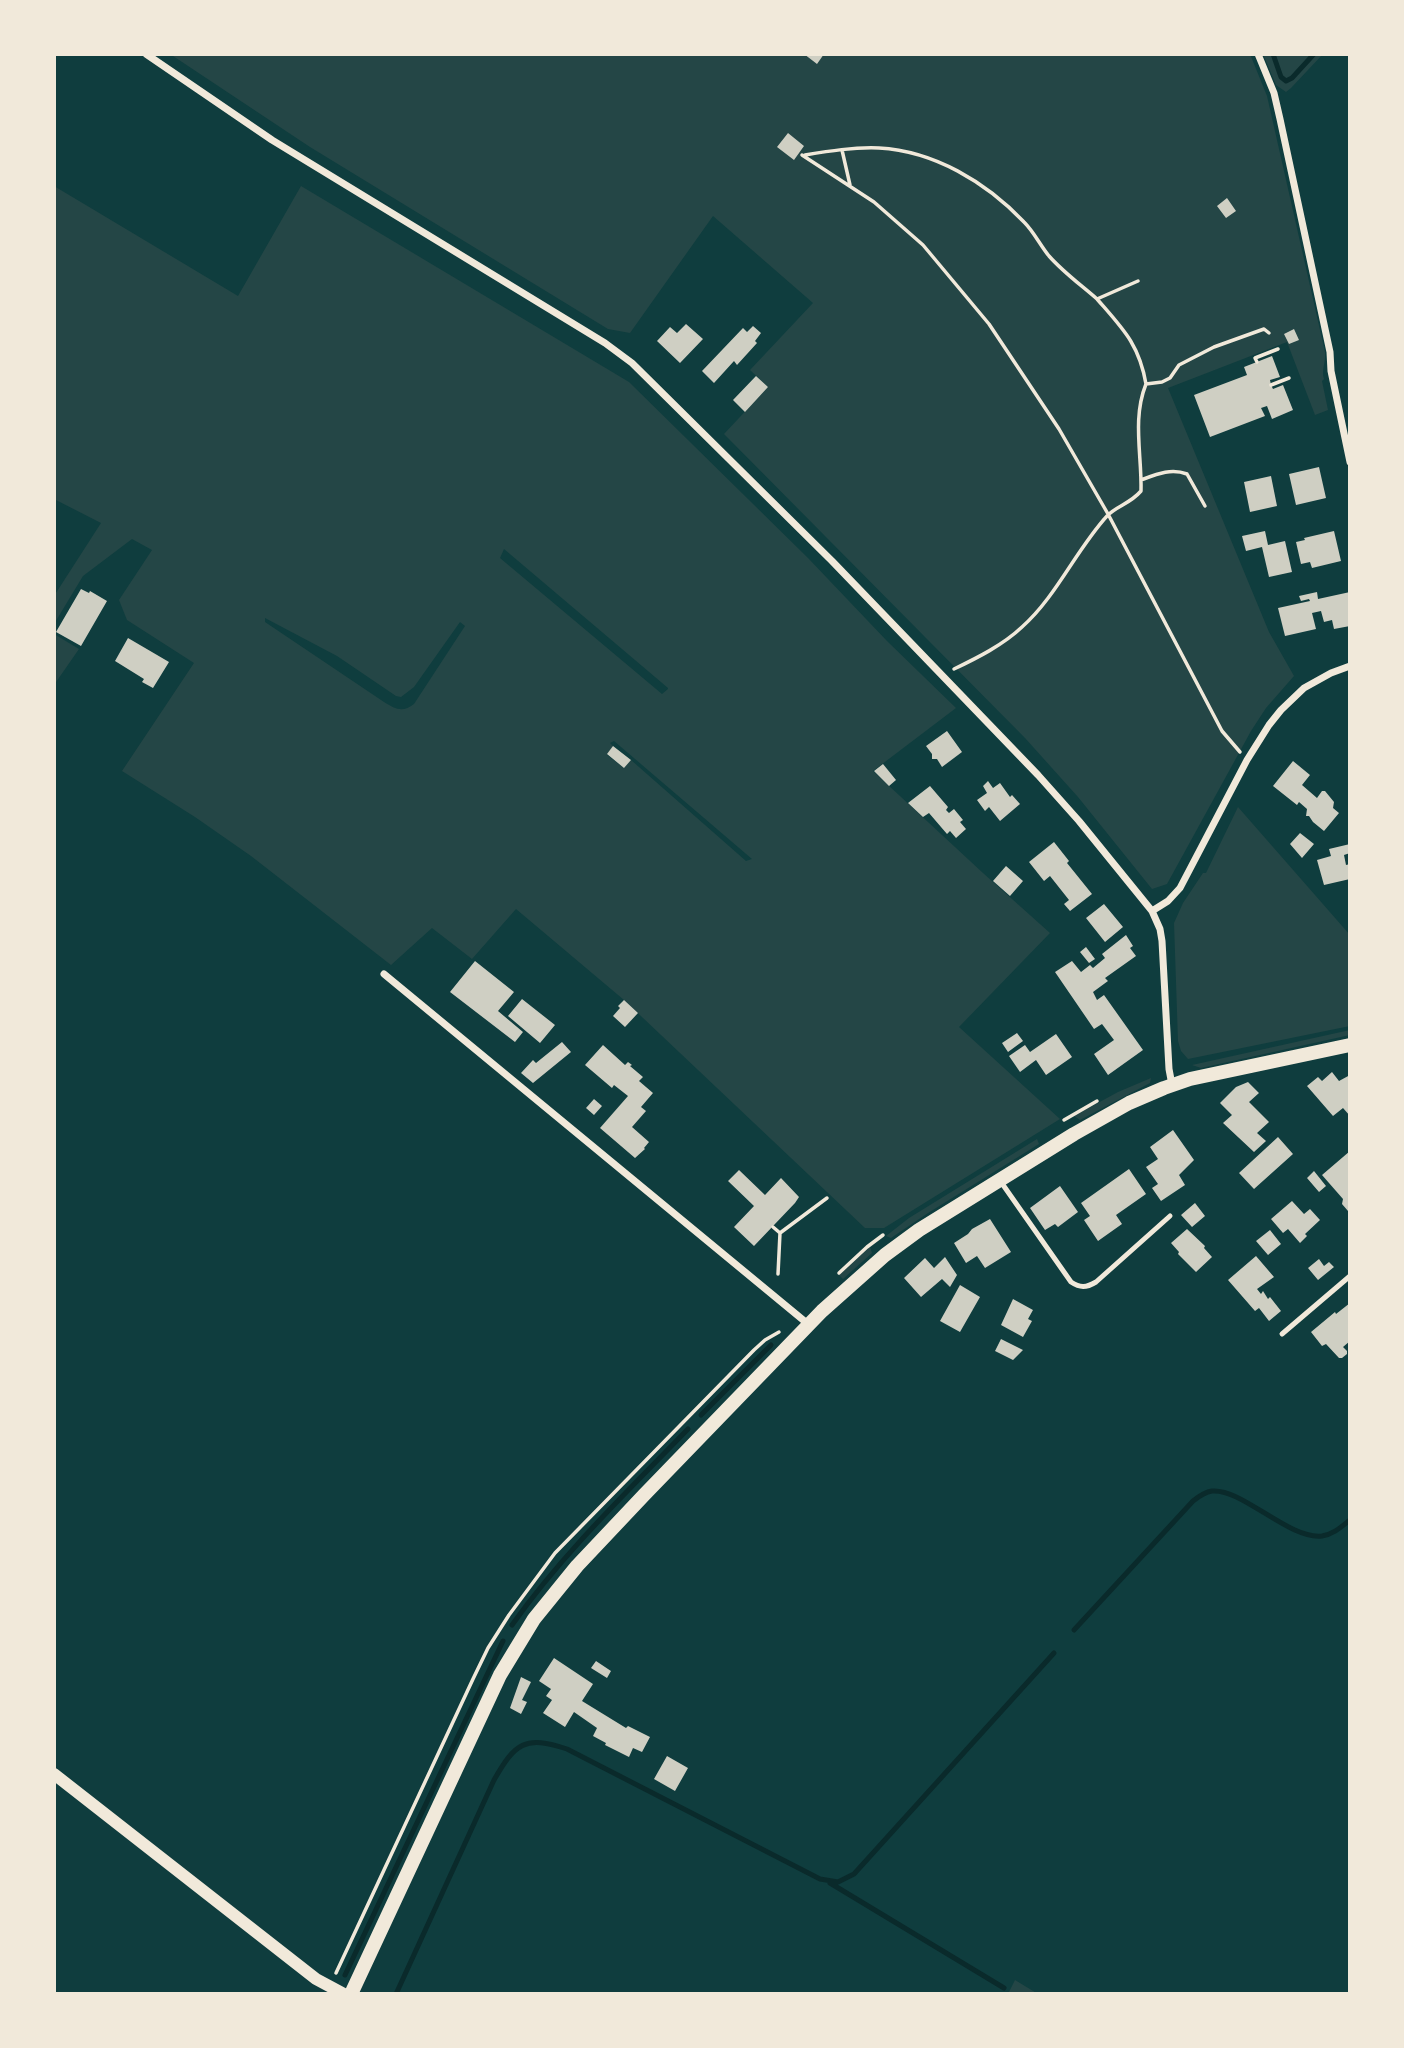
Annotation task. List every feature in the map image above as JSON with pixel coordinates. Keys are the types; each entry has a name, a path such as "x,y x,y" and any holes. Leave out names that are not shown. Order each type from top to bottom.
{"main road":[{"path":"351,1994 500,1675 534,1619 577,1566 808,1324 905,1239 1113,1112 1172,1085 1350,1045"}],"street":[{"path":"146,54 272,140 605,343 625,358 682,412 823,552 943,675 1079,821 1152,911 1162,941 1172,1085"},
{"path":"1258,54 1274,93 1280,119 1330,352 1331,371 1350,462"},
{"path":"1152,911 1168,901 1180,888 1247,760 1281,710 1319,679 1350,666"},
{"path":"384,974 808,1324"},
{"path":"54,1774 316,1979 344,1994"}],"lane":[{"path":"999,1180 1070,1282 1081,1287 1096,1282 1170,1216"},
{"path":"1282,1334 1350,1276"}],"path":[{"path":"943,675 971,661 1023,627 1040,608 1108,514 1133,500 1141,491 1138,450 1141,398 1146,384 1143,367 1127,333 1097,299 1050,257 1025,222 959,170 902,151 880,148 802,155 874,202 923,245 989,324 1059,429 1108,514 1223,731 1247,760"},
{"path":"842,150 850,186"},
{"path":"1097,299 1138,281"},
{"path":"1146,384 1162,383 1170,378 1179,365 1214,347 1264,329 1269,333"},
{"path":"1257,362 1255,358 1278,349"},
{"path":"1271,385 1289,378"},
{"path":"1141,480 1167,471 1187,474 1205,506"},
{"path":"780,1233 827,1198"},
{"path":"773,1227 780,1233"},
{"path":"778,1274 780,1233"}],"shaded area":[{"path":"170,54 1250,54 1267,96 1325,352 1322,381 1328,410 1315,415 1287,342 1168,388 1269,632 1294,676 1266,708 1251,731 1167,884 1152,889 1078,797 1025,738 724,434 768,387 750,370 813,303 713,216 630,333 608,329 310,147"},
{"path":"1263,54 1323,54 1286,92 1276,85"},
{"path":"54,186 238,296 301,186 629,382 956,708 873,771 1050,933 959,1027 1060,1119 884,1228 865,1228 624,1000 516,909 472,959 432,928 391,965 251,856 122,771 194,663 127,620 119,600 152,550 132,539 83,576 54,624 54,596 101,523 54,499","holes":["504,549 668,688 668,689 662,694 500,558","265,618 337,656 401,697 414,687 460,622 465,626 414,704 403,709 384,702 265,622","614,741 752,859 746,861 631,760 624,768 607,755 613,746 610,743"]},
{"path":"54,634 79,649 54,685"},
{"path":"1238,807 1350,935 1350,1026 1188,1059 1181,1051 1178,1041 1174,923 1183,903 1203,873 1206,873"},
{"path":"1350,1030 1350,1035 1201,1068 1192,1065"},
{"path":"1151,1078 1150,1083 1080,1120 1074,1116 1118,1092"},
{"path":"1037,1139 1039,1144 891,1238 886,1236 909,1218"},
{"path":"870,1247 872,1253 843,1279 839,1275"},
{"path":"1015,1980 1038,1994 1008,1994"}],"building":[{"path":"804,54 824,54 817,64"},
{"path":"788,133 804,146 794,160 777,147"},
{"path":"1227,198 1236,211 1226,218 1217,206"},
{"path":"686,324 703,339 680,363 657,341 670,327 677,333"},
{"path":"753,326 761,333 755,341 757,343 737,365 734,361 714,383 702,371 743,328 747,332"},
{"path":"1294,329 1299,340 1289,344 1284,334"},
{"path":"1272,356 1280,377 1270,380 1271,385 1273,389 1283,385 1293,410 1272,419 1267,406 1261,408 1265,416 1210,437 1194,395 1247,375 1244,367"},
{"path":"756,376 768,387 745,412 733,400"},
{"path":"1319,467 1326,498 1296,505 1289,474"},
{"path":"1271,476 1277,506 1250,512 1244,482"},
{"path":"1265,531 1268,545 1285,541 1292,572 1269,577 1262,547 1246,551 1242,536"},
{"path":"1334,531 1341,561 1312,568 1310,562 1301,564 1296,542"},
{"path":"81,589 107,601 81,646 56,632"},
{"path":"1317,592 1318,599 1350,592 1350,626 1334,629 1332,620 1324,622 1321,611 1312,613 1316,629 1285,636 1278,608 1310,601 1301,601 1299,596"},
{"path":"128,638 169,662 153,688 142,682 144,679 115,661"},
{"path":"947,731 962,752 942,767 937,759 932,759 926,746"},
{"path":"613,746 631,760 624,768 607,754"},
{"path":"1293,761 1310,775 1302,785 1317,798 1325,791 1334,802 1333,808 1339,813 1324,831 1306,816 1307,809 1299,802 1297,805 1273,786"},
{"path":"883,764 896,780 889,786 874,771"},
{"path":"988,781 993,788 1000,783 1010,797 1012,795 1020,804 1000,821 989,807 985,811 977,800 987,793 983,786"},
{"path":"930,786 948,807 946,810 949,813 954,809 963,820 960,822 966,829 956,838 950,831 947,834 929,813 923,817 908,803"},
{"path":"1300,833 1314,844 1302,858 1290,844"},
{"path":"1054,842 1092,894 1070,911 1064,904 1069,900 1050,876 1044,881 1029,862"},
{"path":"1350,844 1350,853 1344,855 1346,865 1350,864 1350,879 1324,885 1317,860 1331,856 1329,849"},
{"path":"1006,866 1023,881 1010,896 993,881"},
{"path":"1104,904 1123,927 1105,942 1086,918"},
{"path":"1126,935 1136,956 1105,978 1108,981 1093,992 1097,1000 1104,995 1143,1050 1108,1075 1094,1054 1114,1040 1102,1024 1094,1029 1055,972 1072,961 1081,972 1090,965 1093,968 1105,958 1102,954"},
{"path":"1086,947 1095,959 1089,963 1080,952"},
{"path":"475,961 514,992 498,1011 523,1032 515,1042 450,992"},
{"path":"522,999 555,1025 540,1043 508,1016"},
{"path":"624,1000 638,1013 625,1027 613,1016"},
{"path":"1017,1033 1023,1041 1008,1052 1002,1043"},
{"path":"1056,1034 1072,1057 1046,1075 1036,1060 1020,1072 1009,1056 1025,1045 1030,1052"},
{"path":"562,1042 571,1052 533,1083 521,1073 533,1060 536,1063"},
{"path":"603,1045 625,1065 628,1062 632,1065 630,1066 643,1077 639,1081 653,1093 641,1107 646,1111 632,1127 649,1142 635,1158 600,1128 628,1096 614,1085 612,1088 585,1065"},
{"path":"1332,1072 1339,1081 1350,1075 1350,1116 1343,1108 1333,1116 1307,1086 1318,1077 1322,1081"},
{"path":"1248,1082 1259,1093 1249,1102 1269,1122 1257,1133 1266,1141 1254,1152 1223,1123 1232,1115 1220,1103 1236,1087"},
{"path":"594,1099 602,1106 594,1115 586,1108"},
{"path":"1173,1130 1194,1160 1179,1175 1185,1185 1161,1201 1152,1188 1158,1184 1146,1167 1158,1159 1150,1147"},
{"path":"1278,1137 1293,1154 1254,1189 1239,1173"},
{"path":"1350,1151 1348,1211 1342,1204 1343,1199 1322,1175"},
{"path":"1129,1169 1146,1194 1116,1215 1122,1224 1098,1241 1084,1220 1090,1216 1081,1203"},
{"path":"739,1170 765,1195 781,1178 799,1197 754,1246 734,1227 754,1206 728,1181"},
{"path":"1314,1171 1326,1186 1319,1192 1307,1178"},
{"path":"1060,1186 1078,1212 1058,1227 1055,1224 1045,1230 1030,1208"},
{"path":"1292,1201 1304,1214 1310,1209 1320,1220 1305,1234 1307,1236 1300,1243 1288,1229 1283,1233 1271,1219"},
{"path":"1195,1203 1205,1216 1192,1227 1181,1215"},
{"path":"990,1219 1011,1252 985,1268 977,1256 966,1263 954,1243"},
{"path":"1187,1229 1205,1246 1212,1257 1196,1272 1171,1243"},
{"path":"1270,1230 1281,1244 1268,1255 1256,1241"},
{"path":"1256,1256 1274,1277 1257,1289 1261,1294 1263,1291 1268,1299 1270,1297 1281,1311 1269,1321 1259,1308 1255,1311 1228,1280"},
{"path":"945,1257 957,1275 950,1287 942,1279 921,1297 904,1278 925,1258 934,1268"},
{"path":"1319,1259 1324,1266 1329,1262 1334,1267 1318,1280 1308,1268"},
{"path":"960,1285 980,1297 960,1332 940,1321"},
{"path":"1013,1299 1033,1310 1028,1319 1032,1321 1023,1337 1001,1325"},
{"path":"1350,1303 1350,1341 1343,1347 1347,1354 1339,1358 1326,1344 1322,1346 1311,1332"},
{"path":"1001,1339 1023,1350 1013,1360 995,1351"},
{"path":"554,1658 593,1684 582,1701 626,1728 628,1726 650,1737 642,1752 633,1748 629,1757 605,1745 606,1743 593,1736 597,1728 574,1712 565,1727 543,1713 552,1700 546,1696 551,1689 539,1681"},
{"path":"596,1661 611,1671 607,1678 591,1668"},
{"path":"521,1677 531,1682 522,1700 527,1702 521,1714 510,1708"},
{"path":"667,1756 688,1768 675,1791 654,1779"}],"waterway":[{"path":"1273,54 1281,77 1286,81 1314,54"},
{"path":"701,1415 771,1345"},
{"path":"512,1625 574,1548 688,1429"},
{"path":"1074,1630 1193,1501 1207,1492 1224,1492 1237,1497 1281,1523 1309,1535 1330,1534 1350,1520"},
{"path":"345,1975 503,1641"},
{"path":"396,1994 494,1780 508,1758 523,1745 541,1743 567,1749 820,1879 838,1882 854,1874 1054,1653"},
{"path":"830,1883 1004,1988"}]}
